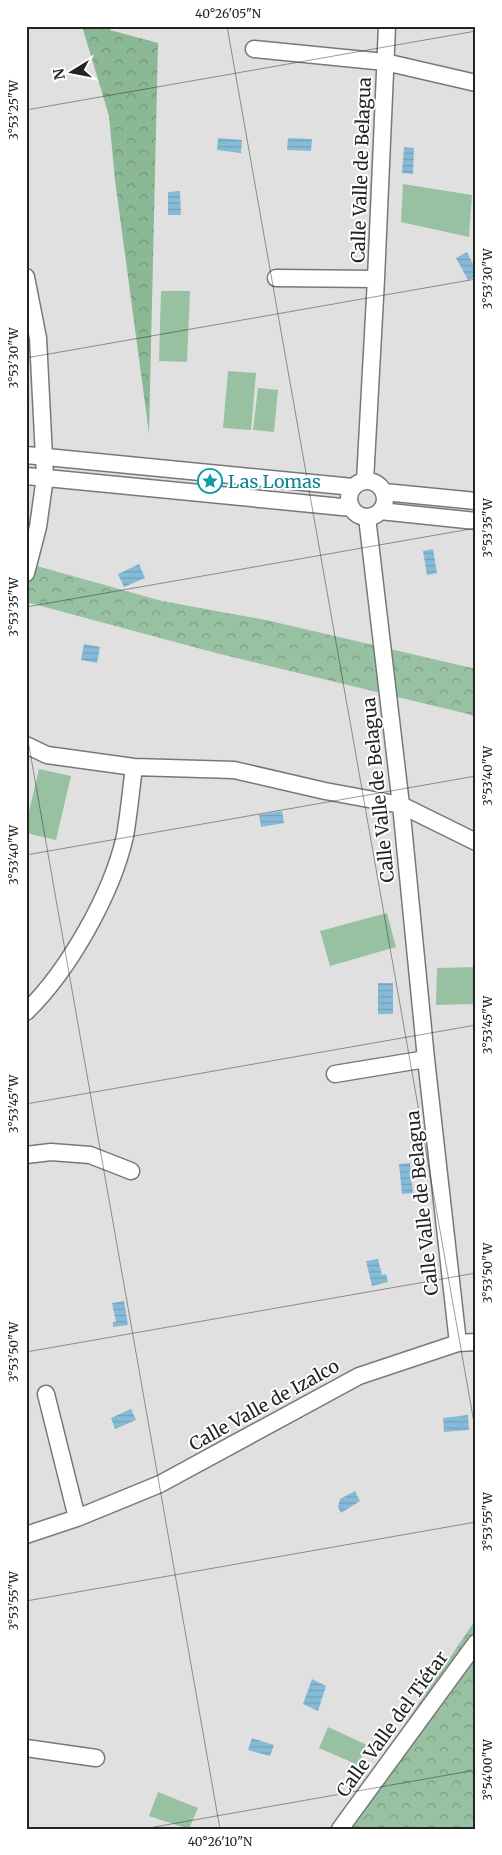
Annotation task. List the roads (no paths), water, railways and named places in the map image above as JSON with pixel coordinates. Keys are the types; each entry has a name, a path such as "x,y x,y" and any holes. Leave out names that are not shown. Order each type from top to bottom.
{"street":[{"name":"Calle Valle de Belagua","path":"359,484 376,279 387,26"},
{"name":"Calle Valle de Belagua","path":"254,49 385,62"},
{"path":"385,62 476,83"},
{"path":"26,277 38,338 45,456 45,477 38,527 26,573"},
{"name":"Calle Valle de Belagua","path":"276,278 376,279"},
{"path":"26,454 150,468 359,484 376,483 384,492 385,502 374,514"},
{"path":"148,488 150,468"},
{"path":"26,476 352,508"},
{"path":"359,484 349,498 352,508 358,514 476,521"},
{"path":"384,492 476,501"},
{"name":"Calle Valle de Belagua","path":"374,514 426,1059 458,1343"},
{"path":"26,745 47,755 134,767 234,770 325,791 401,805 476,842"},
{"path":"26,1012 41,998 69,960 109,884 124,836 134,767"},
{"path":"334,1074 426,1059"},
{"path":"26,1154 51,1152 90,1155 131,1171"},
{"name":"Calle Valle de Izalco","path":"26,1535 77,1518 160,1484 359,1376 458,1343 476,1342"},
{"path":"46,1394 77,1518"},
{"name":"Calle Valle del Tiétar","path":"340,1829 476,1643"},
{"path":"26,1748 96,1758"}],"water":[{"path":"218,138 242,140 241,153 217,150"},
{"path":"288,138 312,139 311,151 287,150"},
{"path":"404,147 414,148 413,174 402,173"},
{"path":"180,191 181,215 168,215 168,192"},
{"path":"467,252 476,270 476,276 468,280 456,258"},
{"path":"433,549 437,573 427,575 423,551"},
{"path":"139,564 145,578 124,587 118,574"},
{"path":"84,644 100,647 97,663 81,660"},
{"path":"282,811 284,823 261,827 259,815"},
{"path":"378,983 393,983 393,1014 378,1014"},
{"path":"410,1163 413,1193 402,1194 399,1164"},
{"path":"378,1259 382,1275 386,1274 388,1282 372,1286 366,1261"},
{"path":"124,1301 128,1325 113,1327 113,1322 116,1322 112,1303"},
{"path":"131,1409 136,1420 115,1429 111,1418"},
{"path":"468,1415 469,1430 444,1432 443,1418"},
{"path":"355,1491 360,1501 341,1513 338,1507 340,1499"},
{"path":"312,1679 326,1686 318,1711 303,1704"},
{"path":"252,1738 274,1745 270,1756 248,1750"}],"place":[{"name":"Las Lomas","path":"210,481"}]}
